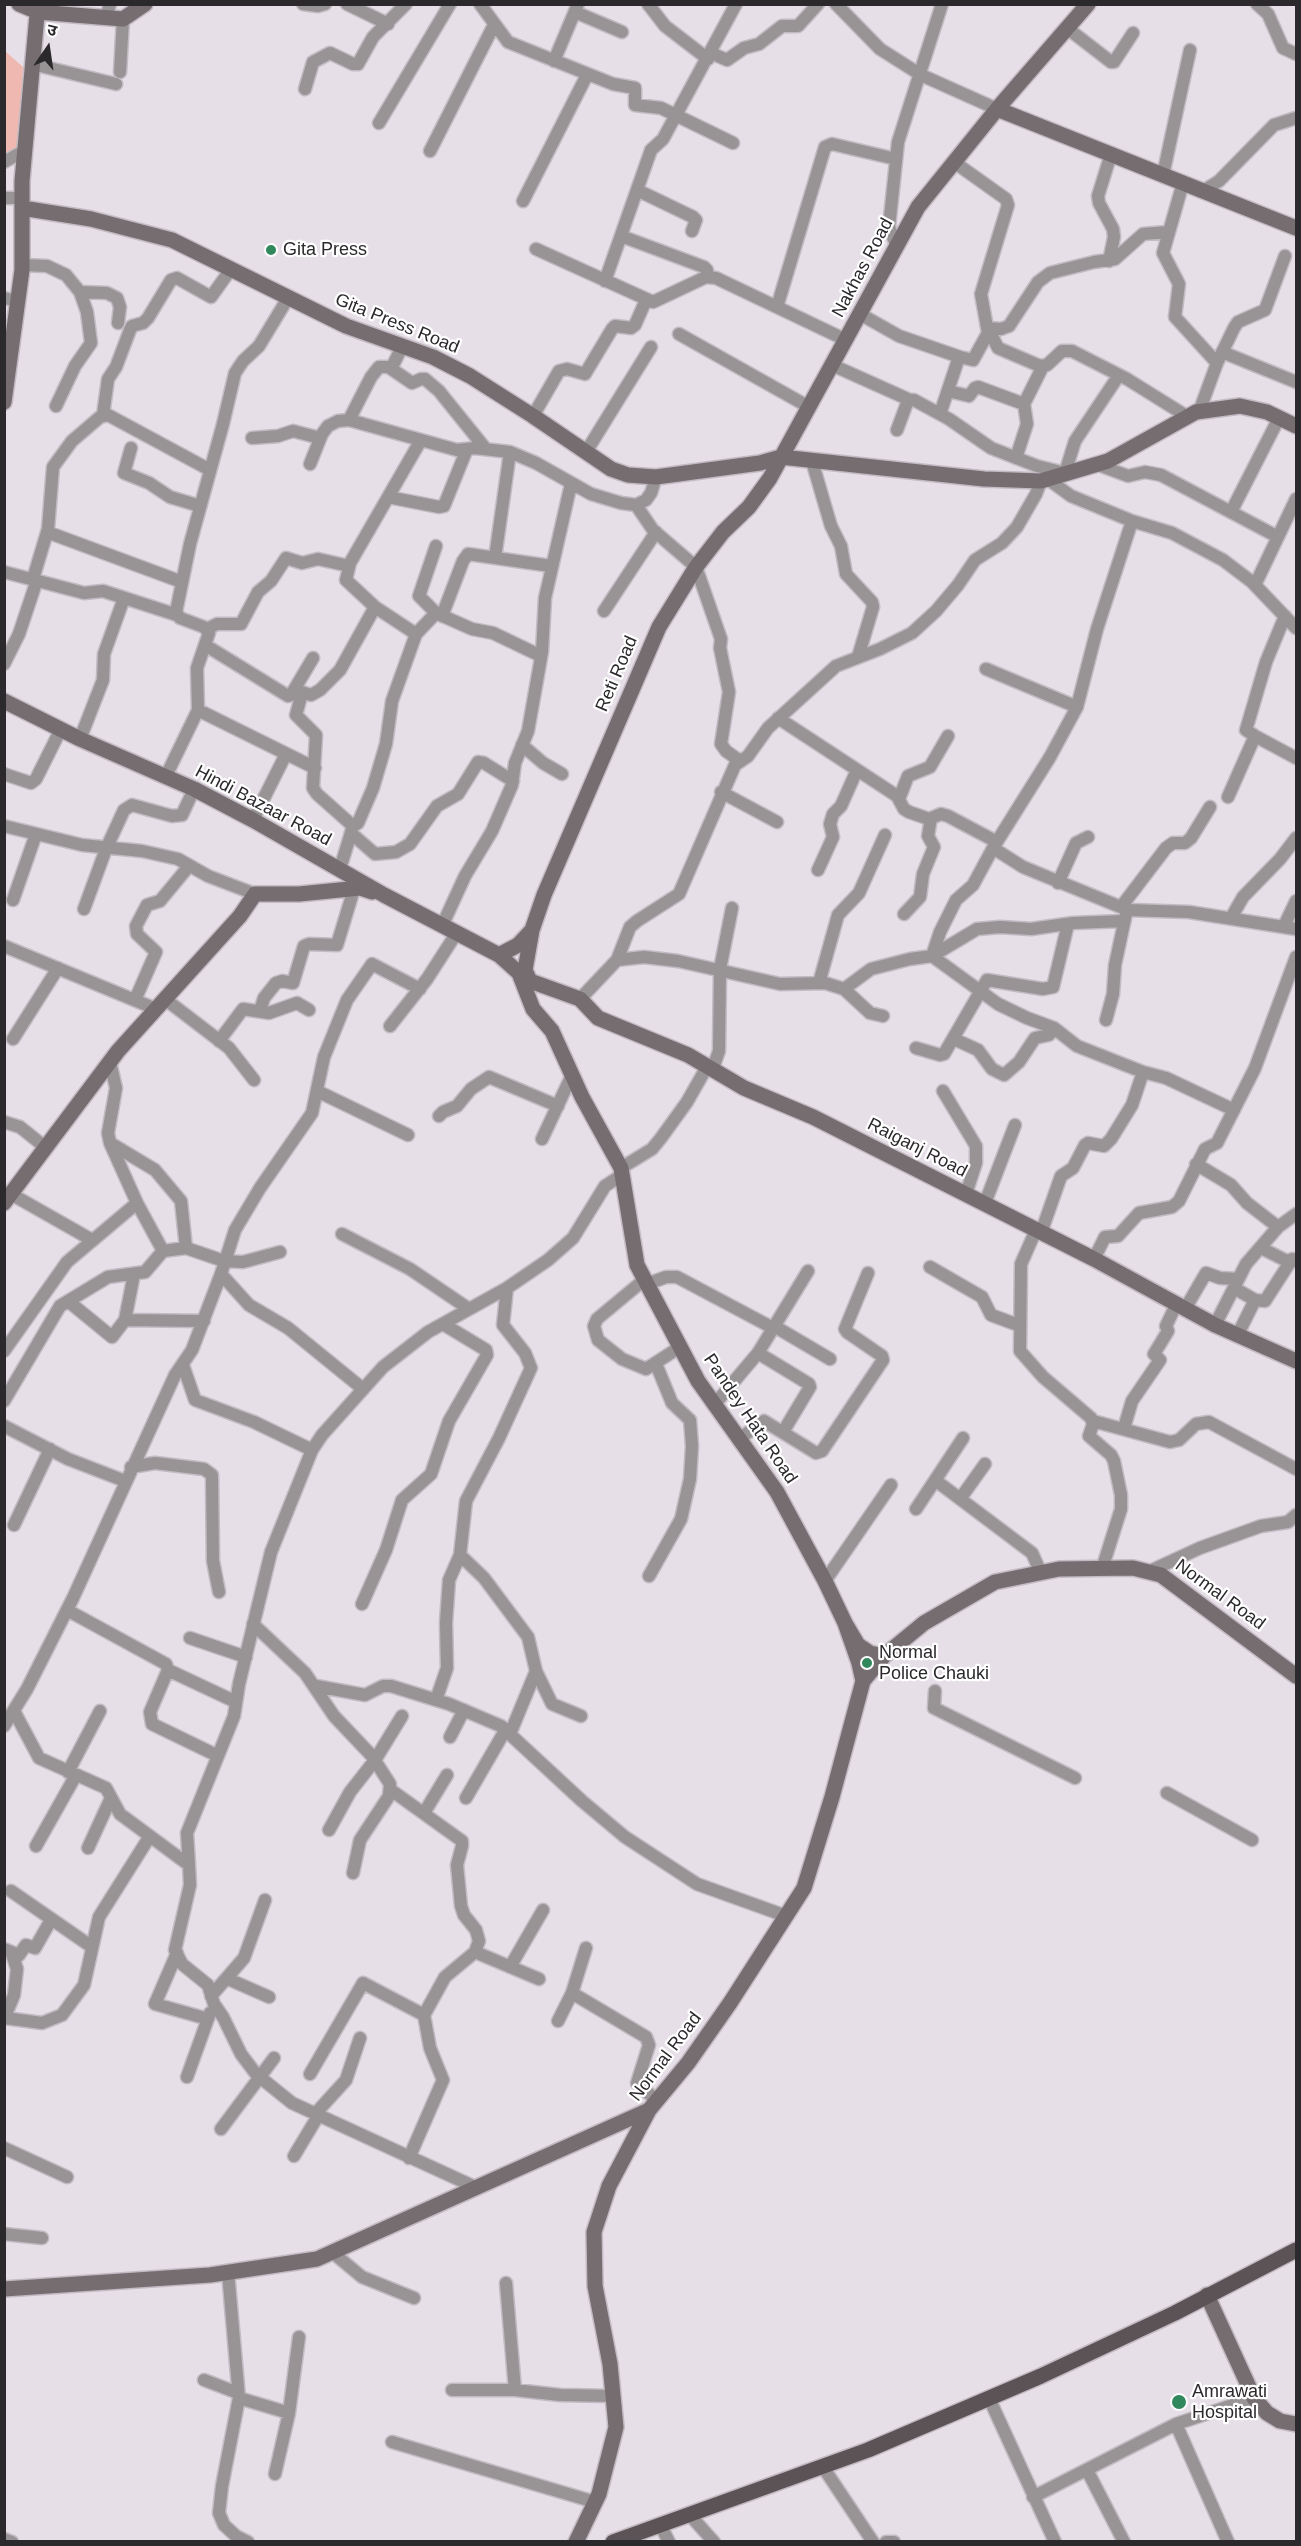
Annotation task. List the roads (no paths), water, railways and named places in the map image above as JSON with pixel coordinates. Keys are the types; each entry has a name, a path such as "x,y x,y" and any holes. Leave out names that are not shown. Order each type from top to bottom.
{"main road":[{"path":"19,4 38,8 108,11 123,19 144,4"},
{"name":"Nakhas Road","path":"781,457 918,207 997,109 1088,4"},
{"path":"4,402 11,299 22,265 24,151 38,8"},
{"path":"997,109 1296,228"},
{"name":"Gita Press Road","path":"22,203 152,233 172,240 346,326 433,357 470,376 534,416 611,469 628,475 656,477 760,463 781,457"},
{"path":"781,457 984,479 1045,480 1108,461 1193,414 1240,406 1267,412 1296,426"},
{"name":"Reti Road","path":"522,971 544,895 659,627 696,567 723,532 749,507 781,457"},
{"name":"Hindi Bazaar Road","path":"4,701 80,739 194,789 456,934 499,955 522,971"},
{"path":"8,1198 110,1062 240,916 255,894 299,894 354,889 384,894"},
{"path":"499,955 518,945 532,930"},
{"name":"Raiganj Road","path":"522,971 530,981 580,999 598,1018 710,1067 744,1088 813,1117 1094,1259 1215,1325 1296,1361"},
{"name":"Pandey Hata Road","path":"522,971 532,1009 552,1031 622,1171 637,1265 698,1381 777,1492 845,1623"},
{"name":"Normal Road","path":"576,2541 595,2502 608,2465 616,2427 610,2364 595,2286 594,2232 609,2186 653,2105 688,2063 730,2003 804,1888 832,1797 863,1681 884,1656 924,1623 995,1582 1059,1569 1133,1568 1161,1575 1296,1676"},
{"path":"845,1623 858,1645 870,1653 884,1656"},
{"path":"845,1623 863,1681"},
{"path":"4,2289 228,2272 317,2259 653,2105"},
{"path":"613,2541 868,2450 1041,2376 1296,2250"},
{"path":"1207,2295 1254,2398 1268,2413 1280,2421 1296,2424"}],"street":[{"path":"303,4 318,6 325,4"},
{"path":"347,4 366,9 388,24"},
{"path":"305,89 313,62 327,53 358,64 373,37 406,4"},
{"path":"379,123 450,4"},
{"path":"480,4 508,42 588,75 619,86 635,88 635,105 661,108 733,143"},
{"path":"648,4 664,26 710,56 727,60 744,48 759,44 782,26 798,26 819,4"},
{"path":"605,281 653,146 663,138 710,56 736,4"},
{"path":"836,4 880,49 921,75 997,109"},
{"path":"1257,4 1268,14 1283,48 1296,54"},
{"path":"897,247 889,227 900,134 921,75 940,6"},
{"path":"554,61 576,8 622,32"},
{"path":"32,64 118,78 123,19"},
{"path":"430,151 494,25"},
{"path":"1067,28 1111,62 1114,62 1133,33"},
{"path":"1163,175 1190,50"},
{"path":"523,201 588,75"},
{"path":"1203,191 1219,181 1274,125 1296,118"},
{"path":"777,307 825,147 832,144 896,159"},
{"path":"4,162 24,151"},
{"path":"1109,261 1114,237 1113,229 1099,203 1098,196 1111,154"},
{"path":"954,162 1008,201 981,294 988,328 998,348 1043,366"},
{"path":"1183,183 1163,253 1179,284 1175,316 1219,357 1296,382"},
{"path":"637,190 693,217 696,220 692,231"},
{"path":"4,198 22,203"},
{"path":"988,328 1001,329 1009,326 1038,282 1050,273 1115,259 1143,234 1168,232"},
{"path":"621,236 704,267 708,277"},
{"path":"536,249 646,300 660,300 708,277 716,278 846,340"},
{"path":"1016,458 1027,428 1024,404 1043,366 1066,350 1193,414 1238,322 1260,313 1268,306 1285,256"},
{"path":"22,265 54,269 66,275 80,292 87,312 91,343 75,366 56,406"},
{"path":"4,664 19,634 47,532 53,467 72,441 103,415 107,383 132,326 143,323 148,318 171,280 177,278 211,297 231,269"},
{"path":"80,292 107,293 117,298 120,307 118,323"},
{"path":"177,615 182,582 200,506 224,423 235,373 243,361 259,346 288,298"},
{"path":"534,416 560,371 567,369 585,374 612,329 619,326 628,329 635,325 646,300"},
{"path":"860,315 898,336 970,360 975,358 988,333 988,328"},
{"path":"679,334 809,407"},
{"path":"390,368 394,365 402,346"},
{"path":"586,452 651,347"},
{"path":"940,414 960,357"},
{"path":"832,365 940,414 991,448 1065,473 1076,441 1119,375"},
{"path":"349,420 371,377 379,367 390,368 412,383 425,379 439,391 489,448"},
{"path":"948,391 969,396 978,387 1024,404"},
{"path":"897,430 910,400"},
{"path":"103,415 210,470"},
{"path":"1231,512 1279,418"},
{"path":"310,464 320,438 328,426 338,421 349,420 458,450 489,448 510,452 536,463 591,494 621,503 636,505 646,500 656,477"},
{"path":"252,438 293,432 320,438"},
{"path":"416,634 375,607 346,580 349,566 421,440"},
{"path":"131,448 124,473 149,483 170,497 200,506"},
{"path":"388,497 444,506 467,449"},
{"path":"495,558 510,452"},
{"path":"812,461 831,526 841,546 846,574 872,602 873,607 858,657"},
{"path":"1096,464 1128,476 1146,472 1161,475 1278,537"},
{"path":"580,999 616,960 630,927 679,894 721,792 735,765 748,756 768,728 836,666 912,633 936,611 975,560 1002,543 1017,527 1045,480 1071,496 1132,521 1172,533 1200,546 1223,560 1255,585 1296,628"},
{"path":"442,926 465,876 492,831 513,781 514,763 528,731 541,656 545,598 571,484"},
{"path":"1255,585 1296,499"},
{"path":"636,505 656,532 696,567 721,639 720,648 729,692 722,744 726,751 740,761"},
{"path":"932,957 939,932 956,900 974,885 995,845 1050,757 1077,707 1097,630 1132,521"},
{"path":"47,532 182,582"},
{"path":"604,611 656,532"},
{"path":"436,546 419,596 439,615 472,629 493,633 541,656"},
{"path":"340,869 352,830 358,823 373,788 386,744 392,701 416,634 439,615 466,556 468,554 551,566"},
{"path":"207,629 217,624 241,624 258,592 271,581 284,559 302,563 318,559 349,566"},
{"path":"4,572 84,593 103,591 177,615 207,629 209,633 197,668 198,710 166,776"},
{"path":"80,739 103,680 104,654 124,598"},
{"path":"205,645 284,695 291,695 298,691 311,695 315,694 339,670 375,607"},
{"path":"1285,616 1266,662 1246,730 1296,758"},
{"path":"313,658 298,691 296,715 316,735 315,791 375,854 396,852 410,844 437,806 458,795 478,762 484,763 513,781"},
{"path":"986,669 1077,707"},
{"path":"198,710 315,768"},
{"path":"778,718 899,799 904,809 909,812 931,818 941,814 948,816 995,845 1023,867 1124,913"},
{"path":"4,774 31,783 36,779 61,729"},
{"path":"899,799 908,776 930,767 948,736"},
{"path":"1228,797 1255,736"},
{"path":"522,745 543,763 562,774"},
{"path":"253,820 286,754"},
{"path":"818,870 833,837 830,824 857,770"},
{"path":"84,909 106,849 128,806 177,816 182,815 194,789"},
{"path":"721,792 777,822"},
{"path":"1106,1020 1113,994 1115,964 1124,913 1166,848 1173,843 1185,843 1191,838 1210,807"},
{"path":"904,914 920,897 923,874 934,847 928,836 931,818"},
{"path":"4,826 106,849 142,851 178,859 208,876 255,894"},
{"path":"13,900 36,834"},
{"path":"819,983 838,915 859,893 885,835"},
{"path":"1058,883 1076,843 1088,837"},
{"path":"1231,918 1243,897 1280,859 1296,838"},
{"path":"135,1000 156,952 137,934 135,926 147,905 160,901 189,866"},
{"path":"260,1011 264,998 276,983 282,981 293,983 306,944 337,945 354,889"},
{"path":"844,989 871,969 910,959 932,957 976,929 1000,927 1031,929 1124,913 1189,912 1290,928 1296,901"},
{"path":"475,2187 292,2103 260,2077 241,2054 212,2000 208,1985 182,1964 175,1950 190,1885 187,1833 234,1716 271,1552 312,1450 322,1435 383,1367 428,1332 507,1288 548,1260 573,1238 605,1186 652,1149 661,1138 719,1051 720,969 732,908"},
{"path":"916,1048 940,1055 947,1051 985,982 991,979 1044,989 1053,987 1068,924"},
{"path":"390,1026 420,989 456,934"},
{"path":"4,946 135,1000 160,1004 234,1052 254,1080"},
{"path":"616,960 644,957 720,969 780,984 819,983 844,989 870,1013 883,1016"},
{"path":"932,957 998,1004 1054,1028 1077,1046 1143,1072 1166,1078 1234,1110"},
{"path":"1094,1259 1105,1237 1118,1236 1139,1213 1175,1205 1204,1149 1217,1143 1255,1068 1296,957"},
{"path":"4,1726 67,1610 175,1375 192,1350 235,1230 260,1188 312,1113 324,1057 344,1007 369,967 376,964 420,989"},
{"path":"13,1039 58,968"},
{"path":"219,1041 241,1010 246,1008 274,1012 297,1003 309,1010"},
{"path":"954,1039 978,1050 992,1069 1004,1075 1019,1062 1038,1035 1049,1035 1054,1028"},
{"path":"110,1062 116,1088 108,1133 110,1143 137,1203 164,1251"},
{"path":"1143,1072 1132,1105 1111,1139 1104,1146 1088,1143 1085,1145 1073,1168 1061,1176 1039,1231 1021,1264 1018,1325 1020,1351 1043,1377 1093,1421 1174,1442 1196,1424 1209,1422 1296,1469"},
{"path":"542,1139 572,1075"},
{"path":"439,1116 442,1112 457,1106 471,1089 489,1077 558,1106"},
{"path":"317,1091 408,1136"},
{"path":"944,1091 976,1146 976,1163 966,1194"},
{"path":"4,1122 20,1127 45,1147"},
{"path":"985,1203 1016,1125"},
{"path":"110,1143 155,1170 181,1201 186,1248"},
{"path":"1196,1164 1231,1185 1247,1203 1278,1227"},
{"path":"8,1198 92,1240"},
{"path":"4,1351 76,1252 137,1203"},
{"path":"1215,1325 1246,1264 1278,1227 1294,1219"},
{"path":"342,1234 410,1269 469,1310"},
{"path":"4,1401 60,1306 108,1277 145,1272 164,1251 186,1248 224,1261 248,1261 280,1252"},
{"path":"1124,1428 1132,1401 1160,1360 1154,1354 1168,1331 1166,1326 1206,1273 1236,1283 1255,1300 1265,1301 1294,1261 1286,1260 1261,1248"},
{"path":"930,1267 982,1297 991,1315 1018,1325"},
{"path":"714,1405 758,1353 808,1271"},
{"path":"739,1439 764,1421 816,1453 822,1451 882,1362 882,1356 845,1329 868,1273"},
{"path":"68,1302 112,1337 125,1320 134,1274"},
{"path":"221,1274 249,1305 288,1328 363,1389"},
{"path":"680,1347 646,1369 622,1359 600,1344 594,1326 597,1319 646,1282 677,1277 830,1359"},
{"path":"436,1700 447,1668 446,1623 449,1580 460,1555 466,1501 499,1438 531,1368 525,1353 503,1325 507,1288"},
{"path":"1237,1336 1255,1300"},
{"path":"125,1320 204,1321"},
{"path":"362,1604 386,1550 402,1500 431,1474 449,1421 487,1355 486,1350 443,1324"},
{"path":"758,1353 809,1384 810,1387 783,1432"},
{"path":"649,1576 681,1520 690,1479 692,1446 690,1420 672,1403 656,1364"},
{"path":"183,1365 195,1400 254,1422 312,1450"},
{"path":"1093,1421 1089,1436 1111,1455 1121,1495 1121,1509 1102,1569"},
{"path":"4,1426 69,1459 125,1481"},
{"path":"916,1509 963,1438"},
{"path":"14,1525 50,1449"},
{"path":"131,1467 155,1463 204,1469 212,1475 213,1561 219,1592"},
{"path":"960,1499 985,1464"},
{"path":"935,1480 1032,1553 1041,1573"},
{"path":"825,1581 891,1485"},
{"path":"1148,1572 1200,1548 1261,1526 1288,1522 1296,1515"},
{"path":"460,1555 484,1578 528,1637 536,1671 552,1704 581,1716"},
{"path":"67,1610 166,1664 168,1670 150,1712 152,1724 218,1756"},
{"path":"253,1624 294,1661 315,1686 334,1716 375,1760 391,1790 462,1841 457,1865 461,1906 464,1915 478,1934 475,1952 445,1977 424,2015 430,2048 443,2080 409,2158"},
{"path":"190,1638 246,1657"},
{"path":"168,1670 236,1702"},
{"path":"466,1798 508,1732 536,1671"},
{"path":"315,1686 365,1695 383,1686 391,1686 465,1710 508,1732 582,1802 625,1837 697,1884 786,1916"},
{"path":"936,1690 934,1708 1075,1778"},
{"path":"450,1737 465,1710"},
{"path":"14,1711 39,1758 106,1788 120,1814 189,1864"},
{"path":"36,1846 100,1711"},
{"path":"329,1830 350,1792 375,1760 402,1716"},
{"path":"424,1813 447,1774"},
{"path":"353,1873 360,1840 391,1790"},
{"path":"1167,1793 1252,1840"},
{"path":"88,1848 111,1798"},
{"path":"8,1952 17,1969 14,1995 5,2019 42,2023 59,2017 83,1988 97,1924 103,1909 150,1836"},
{"path":"11,1891 92,1947"},
{"path":"187,2077 208,2019 212,2000 246,1955 265,1900"},
{"path":"510,1966 543,1910"},
{"path":"8,1952 19,1954 26,1945 35,1948 51,1920"},
{"path":"558,2021 572,1994 586,1948"},
{"path":"475,1952 539,1979"},
{"path":"177,1953 155,2004 208,2019"},
{"path":"228,1979 269,1997"},
{"path":"310,2074 363,1983 424,2015"},
{"path":"572,1994 646,2037 648,2045 637,2083 653,2105"},
{"path":"294,2156 317,2115 346,2080 360,2038"},
{"path":"221,2129 274,2058"},
{"path":"5,2148 67,2177"},
{"path":"4,2234 42,2238"},
{"path":"332,2252 362,2277 414,2298"},
{"path":"228,2272 239,2396 219,2513 224,2525 236,2536 248,2541"},
{"path":"506,2283 515,2391"},
{"path":"275,2474 289,2413 299,2337"},
{"path":"204,2380 239,2396 289,2413"},
{"path":"452,2390 613,2396"},
{"path":"989,2398 1054,2541"},
{"path":"1033,2497 1176,2424 1254,2398"},
{"path":"1176,2424 1228,2541"},
{"path":"392,2442 595,2502"},
{"path":"823,2467 873,2541"},
{"path":"1087,2470 1124,2541"},
{"path":"689,2514 714,2541"},
{"path":"660,2524 669,2541"},
{"path":"4,2539 12,2541"},
{"path":"886,2541 894,2541"}],"place":[{"name":"Gita Press","path":"271,250"},
{"name":"Normal Police Chauki","path":"867,1663"},
{"name":"Amrawati Hospital","path":"1179,2402"}]}
